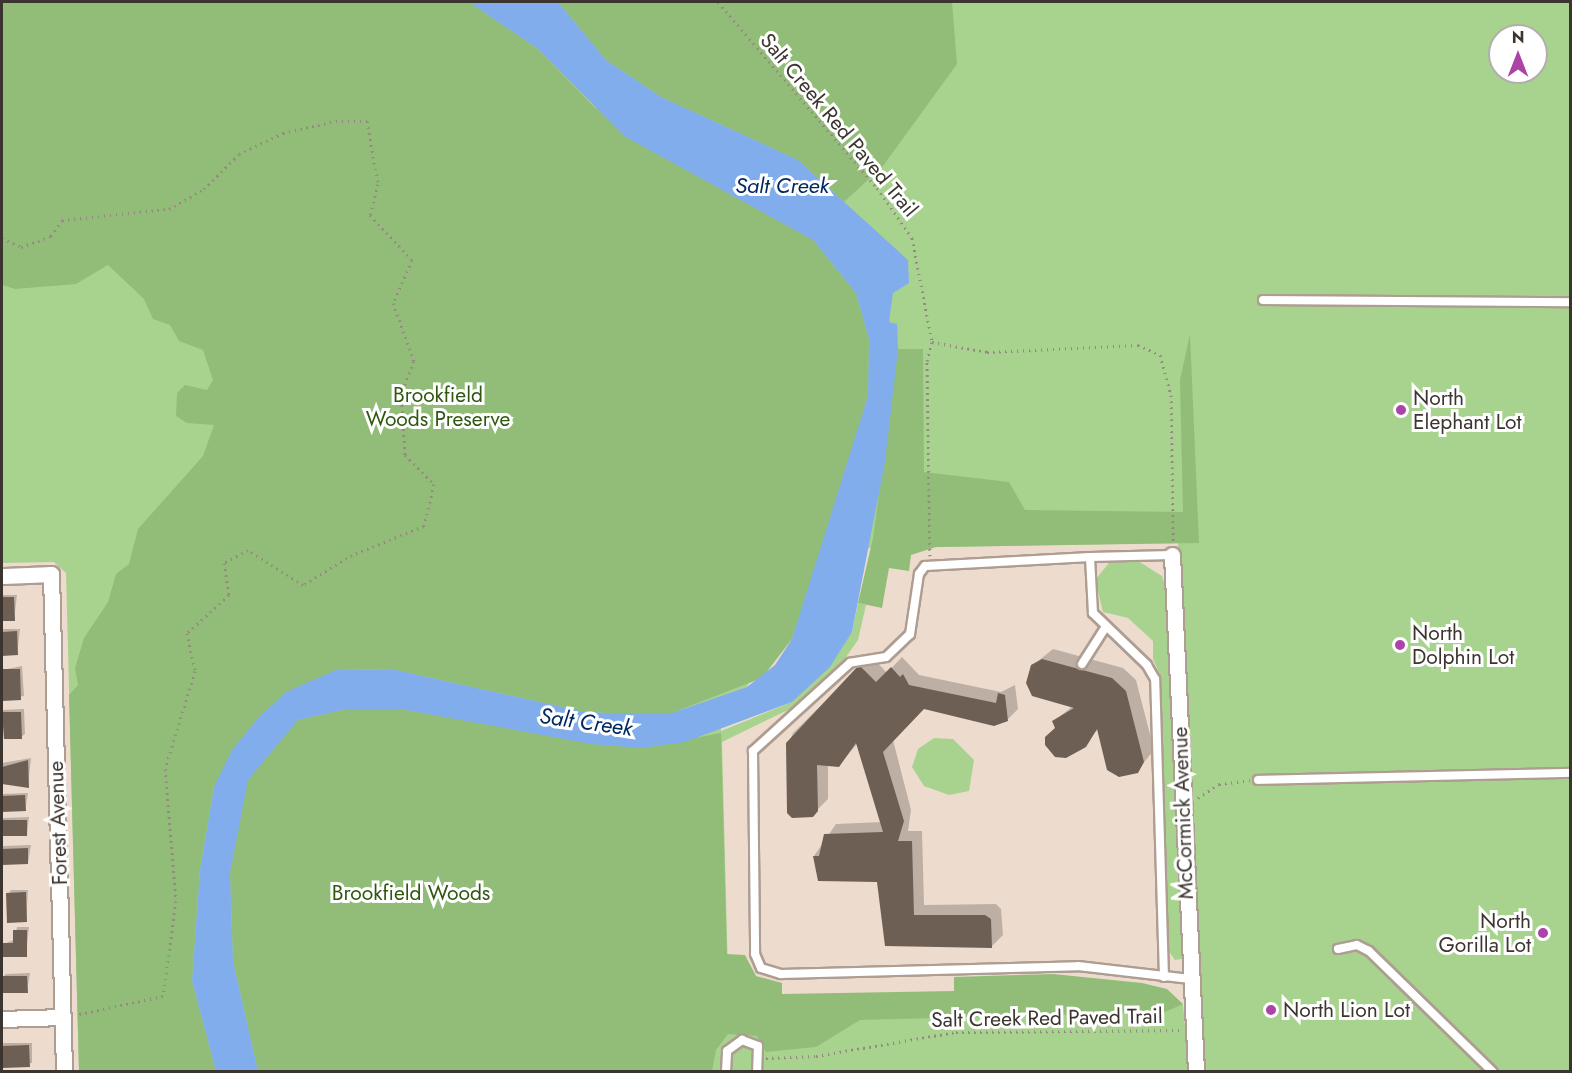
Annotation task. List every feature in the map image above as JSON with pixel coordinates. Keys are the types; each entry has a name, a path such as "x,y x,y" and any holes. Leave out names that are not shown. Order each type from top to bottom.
{"street":[{"name":"McCormick Avenue","path":"1172,555 1192,1030 1196,1071"},
{"name":"Forest Avenue","path":"2,576 51,574 64,1071"},
{"path":"2,1019 63,1017"}],"lane":[{"path":"1263,300 1570,302"},
{"path":"1172,555 930,563 919,574 910,634 886,657 850,663 753,751 758,964 781,975 1078,966 1190,979"},
{"path":"1090,557 1091,606 1105,628 1147,665 1155,679 1164,977"},
{"path":"1082,664 1105,628"},
{"path":"1258,780 1570,773"},
{"path":"1338,949 1357,945 1369,951 1493,1071"},
{"path":"726,1071 727,1051 736,1042 753,1042 761,1058 757,1071"}],"path":[{"name":"Salt Creek Red Paved Trail","path":"718,2 877,188 912,238 932,342"},
{"path":"2,237 21,248 51,236 62,220 170,209 204,189 239,154 283,133 336,121 366,121 378,184 370,215 412,260 393,303 414,361 401,393 405,455 434,484 424,526 352,555 303,585 248,550 224,563 229,595 187,633 195,671 165,769 176,901 163,996 63,1017"},
{"path":"930,563 927,361 932,342 987,352 1138,345 1160,355 1172,395 1172,555"},
{"path":"1184,810 1219,784 1258,780"},
{"name":"Salt Creek Red Paved Trail","path":"761,1058 816,1056 956,1032 1192,1030"}],"green space":[{"name":"Brookfield Woods Preserve","path":"2,2 1570,2 1570,1071 1203,1071 1178,543 822,549 818,564 747,687 721,697 721,731 792,702 852,632 858,603 866,605 858,640 839,667 792,708 722,742 729,1014 1183,1004 1189,1071 79,1071 66,573 54,562 2,563"},
{"path":"2,2 469,2 538,49 594,107 813,240 856,293 869,339 868,396 818,564 792,639 762,678 672,713 607,713 580,711 396,670 338,669 214,787 200,870 192,981 216,1071 79,1071 69,695 78,685 75,668 84,638 108,602 116,574 129,564 138,529 203,456 214,425 187,423 176,416 177,393 185,385 207,390 213,380 203,350 179,341 170,325 153,319 144,299 108,265 76,284 15,289 2,285"},
{"path":"558,2 952,2 957,64 883,166 844,202 798,160 661,97 606,60"},
{"path":"1190,334 1199,543 936,547 911,555 909,571 889,568 882,608 858,603 873,538 898,349 923,349 924,472 1009,482 1025,510 1183,512 1180,380"},
{"path":"1138,561 1162,576 1168,596 1182,959 1175,960 1168,950 1161,677 1153,659 1153,641 1128,618 1103,612 1095,580 1109,563"},
{"name":"Brookfield Woods","path":"342,710 406,710 641,748 721,733 727,954 745,955 756,976 782,983 782,994 954,991 954,977 1053,974 1142,983 1167,989 1183,1004 1165,1012 860,1020 816,1047 766,1052 757,1036 728,1034 716,1050 712,1071 258,1071 233,961 230,873 237,817 248,780 278,739 298,720"},
{"path":"934,738 953,739 974,760 969,791 949,795 924,786 912,767 918,749"}],"water":[{"name":"Salt Creek","path":"469,2 558,2 606,60 661,97 798,160 908,260 909,283 893,293 889,322 897,324 898,349 885,462 852,632 830,667 792,702 685,742 641,748 591,744 406,710 342,710 298,720 248,780 230,873 233,961 258,1071 216,1071 192,981 200,870 214,787 232,750 258,718 286,692 338,669 396,670 580,711 607,713 672,713 747,687 775,665 792,639 868,396 869,339 856,293 813,240 624,136 538,49"}],"building":[{"path":"2,597 14,597 15,621 2,621"},
{"path":"17,631 18,655 2,656 2,632"},
{"path":"1042,659 1112,678 1126,691 1144,762 1138,773 1119,777 1107,770 1097,729 1086,747 1066,758 1055,757 1045,745 1045,737 1055,728 1052,721 1074,708 1032,696 1026,683 1031,665"},
{"path":"859,665 876,682 891,667 900,677 903,674 909,685 996,703 998,693 1005,695 1008,721 994,726 924,709 883,752 904,821 898,841 912,841 914,915 985,915 991,919 992,948 885,946 877,882 818,881 813,856 819,856 824,834 883,832 856,743 839,767 817,765 818,811 813,817 792,818 787,813 786,743"},
{"path":"2,669 20,669 21,700 2,701"},
{"path":"2,712 21,712 22,739 4,739"},
{"path":"28,760 29,788 2,784 2,767"},
{"path":"25,795 26,811 2,812 2,796"},
{"path":"2,820 27,820 27,836 2,836"},
{"path":"28,848 28,864 2,865 2,849"},
{"path":"26,892 27,922 7,923 6,893"},
{"path":"13,930 27,930 27,957 2,957 2,943 13,943"},
{"path":"2,976 27,976 28,993 2,993"},
{"path":"29,1045 30,1067 2,1068 2,1046"}],"place":[{"name":"North Elephant Lot","path":"1401,410"},
{"name":"North Dolphin Lot","path":"1400,645"},
{"name":"North Gorilla Lot","path":"1543,933"},
{"name":"North Lion Lot","path":"1271,1010"}]}
